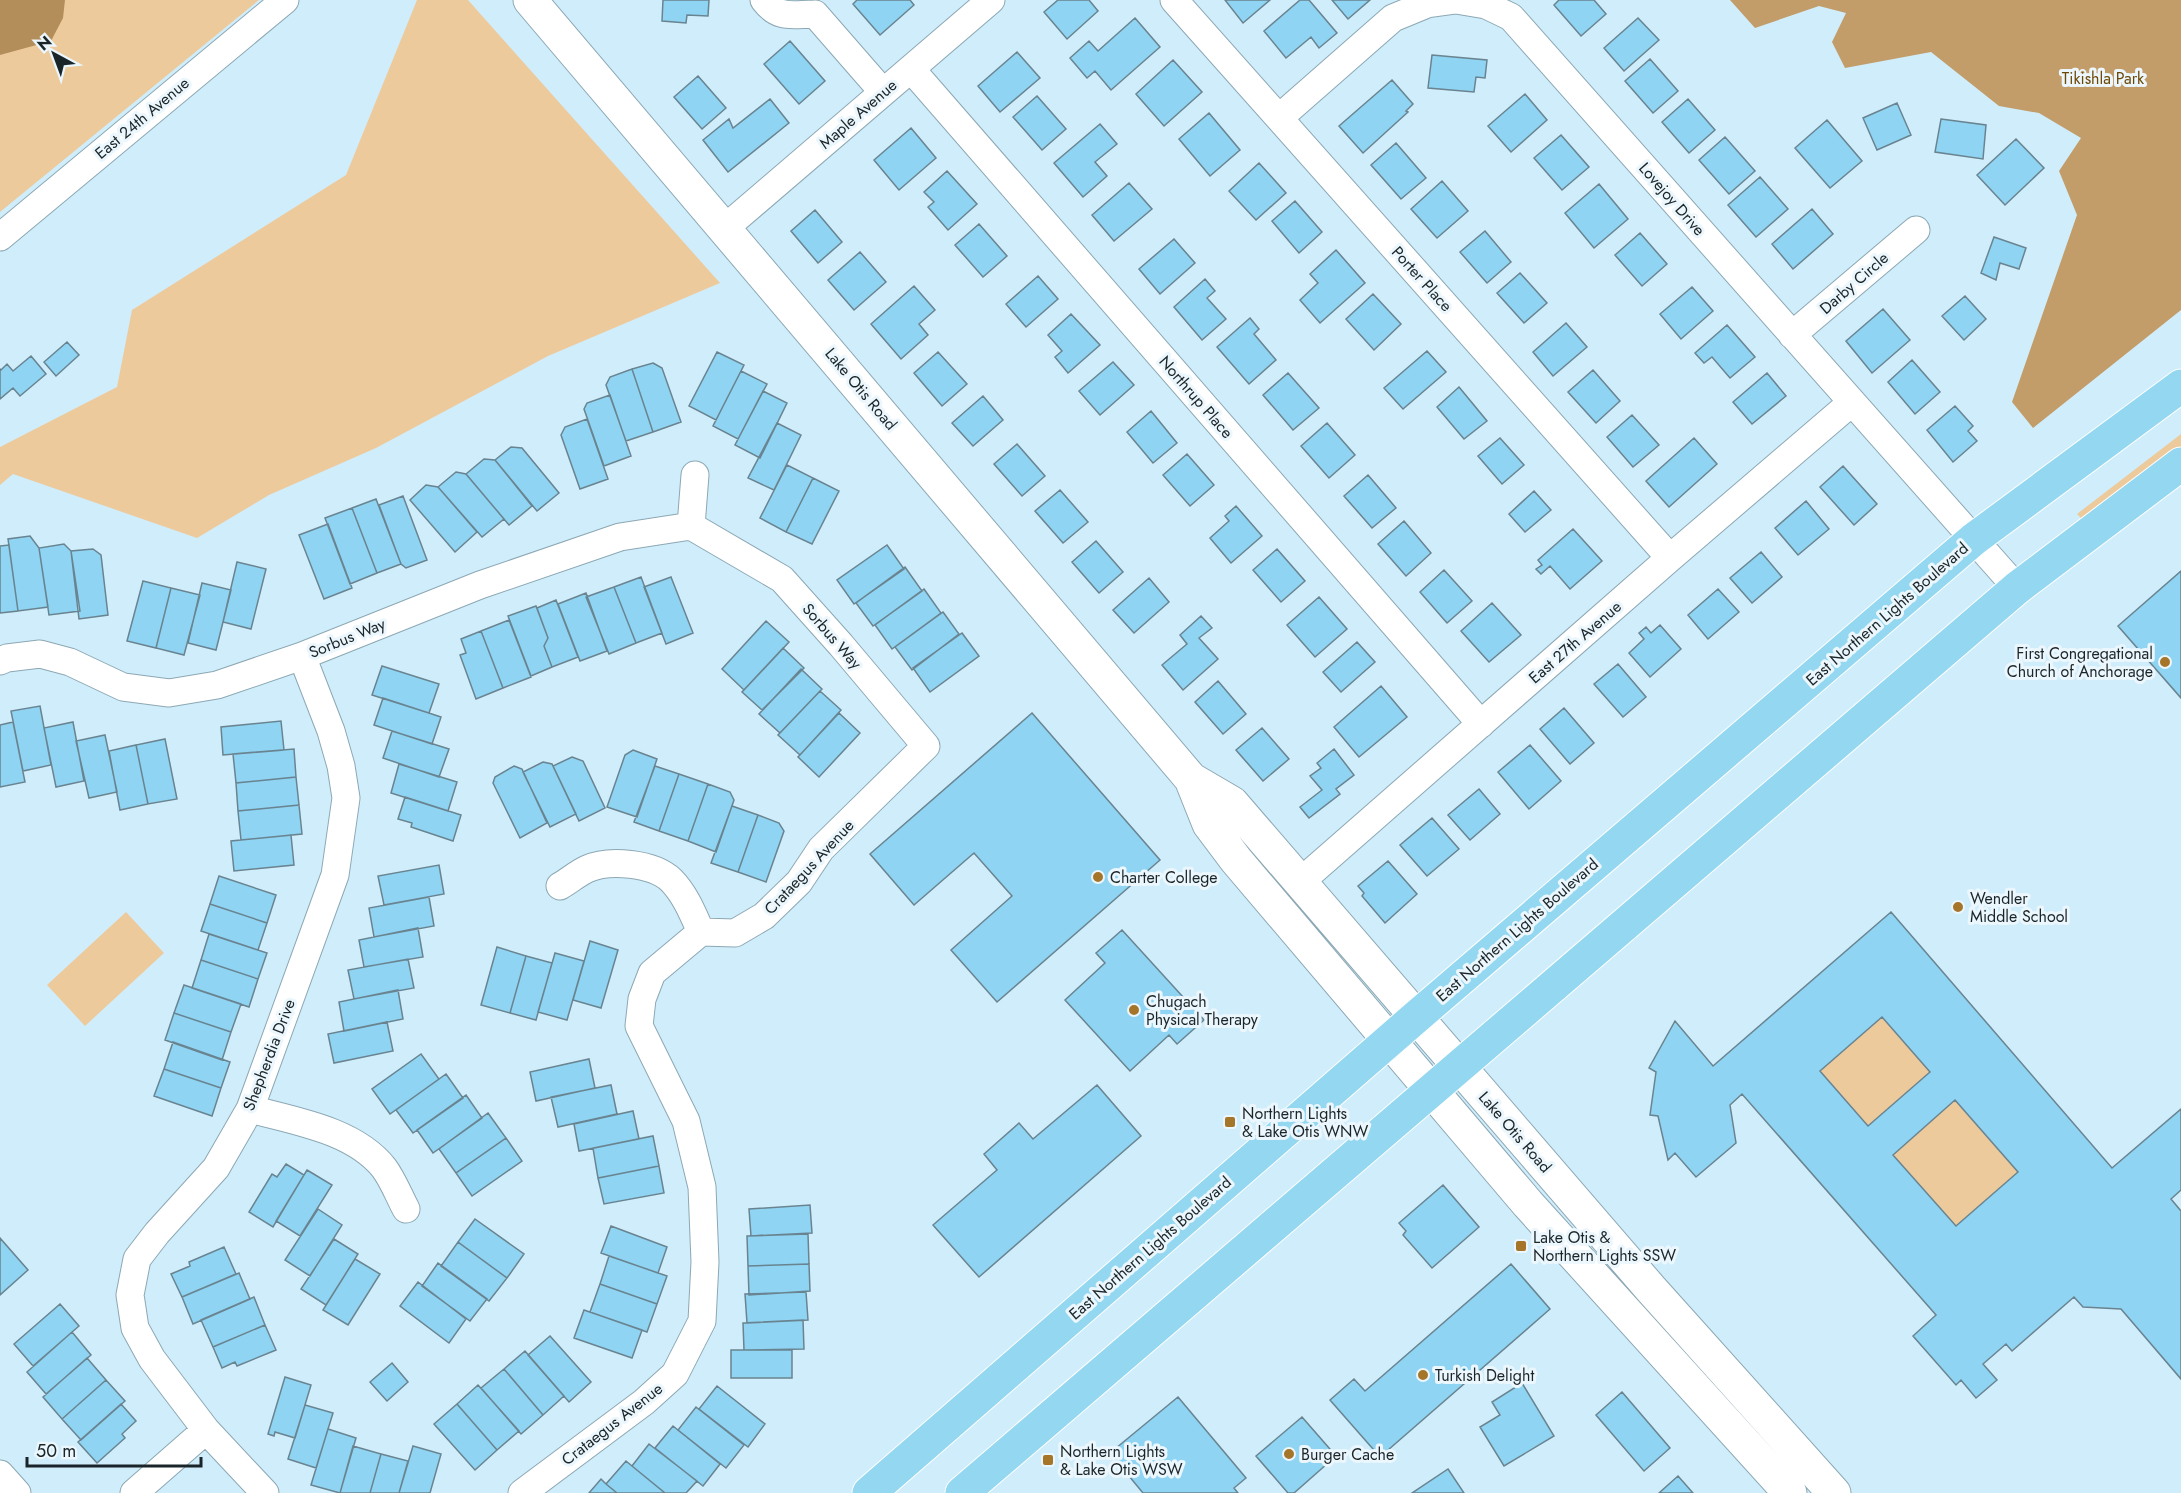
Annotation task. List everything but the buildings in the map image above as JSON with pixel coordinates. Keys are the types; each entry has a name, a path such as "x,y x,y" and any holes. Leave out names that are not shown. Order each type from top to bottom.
{"main road":[{"name":"Lake Otis Road","path":"530,0 1191,779 1209,824 1236,860 1431,1092 1546,1225 1790,1493"},
{"name":"East Northern Lights Boulevard","path":"869,1493 1415,1018 1974,539 2181,386"},
{"path":"962,1493 2017,588 2181,464"},
{"name":"Lake Otis Road","path":"1191,779 1232,803 1651,1289 1834,1493"}],"street":[{"name":"East 24th Avenue","path":"0,237 285,0"},
{"path":"764,0 776,13 789,15 817,7 883,92"},
{"name":"Maple Avenue","path":"725,228 991,0"},
{"name":"Porter Place","path":"1174,0 1670,558"},
{"name":"Lovejoy Drive","path":"1279,118 1393,18 1427,4 1456,0 1486,5 1511,17 2017,588"},
{"name":"Northrup Place","path":"911,69 1481,724"},
{"name":"Darby Circle","path":"1792,335 1916,230"},
{"name":"East 27th Avenue","path":"1299,883 1851,402"},
{"path":"691,526 695,475"},
{"name":"Sorbus Way","path":"0,661 40,654 70,662 123,687 169,693 217,685 302,656 480,585 620,537 691,526 782,579 926,746"},
{"name":"Shepherdia Drive","path":"265,1493 206,1430 152,1359 135,1328 130,1295 136,1259 216,1168 250,1109 335,875 346,798 332,731 302,656"},
{"name":"Crataegus Avenue","path":"522,1493 644,1402 675,1374 702,1321 705,1262 702,1186 686,1120 639,1026 642,999 651,973 701,932 735,933 764,916 799,882 821,849 926,746"},
{"path":"560,886 589,868 616,862 647,868 670,879 689,905 701,932"},
{"path":"250,1109 334,1133 360,1148 384,1168 406,1209"},
{"path":"134,1493 206,1430"},
{"path":"0,1474 17,1493"}],"shaded area":[{"path":"0,0 259,0 0,212"},
{"path":"0,0 65,0 63,18 51,41 0,55"},
{"path":"417,0 468,0 720,283 548,356 376,448 269,495 197,538 13,474 0,485 0,447 117,387 132,310 346,175"},
{"path":"2181,434 2181,457 2088,525 2077,514"},
{"path":"126,912 164,953 85,1026 47,985"},
{"path":"1882,1017 1930,1072 1868,1126 1820,1071"},
{"path":"1955,1100 2018,1172 1956,1226 1893,1155"}],"green space":[{"name":"Tikishla Park","path":"1730,0 2181,0 2181,310 2033,428 2012,402 2077,215 2059,171 2081,138 2039,113 1999,106 1931,52 1845,68 1832,42 1846,13 1819,6 1755,28"}],"place":[{"name":"First Congregational Church of Anchorage","path":"2165,662"},
{"name":"Charter College","path":"1098,877"},
{"name":"Wendler Middle School","path":"1958,907"},
{"name":"Chugach Physical Therapy","path":"1134,1010"},
{"name":"Northern Lights & Lake Otis WNW","path":"1230,1122"},
{"name":"Lake Otis & Northern Lights SSW","path":"1521,1246"},
{"name":"Turkish Delight","path":"1423,1375"},
{"name":"Burger Cache","path":"1289,1454"},
{"name":"Northern Lights & Lake Otis WSW","path":"1048,1460"}]}
